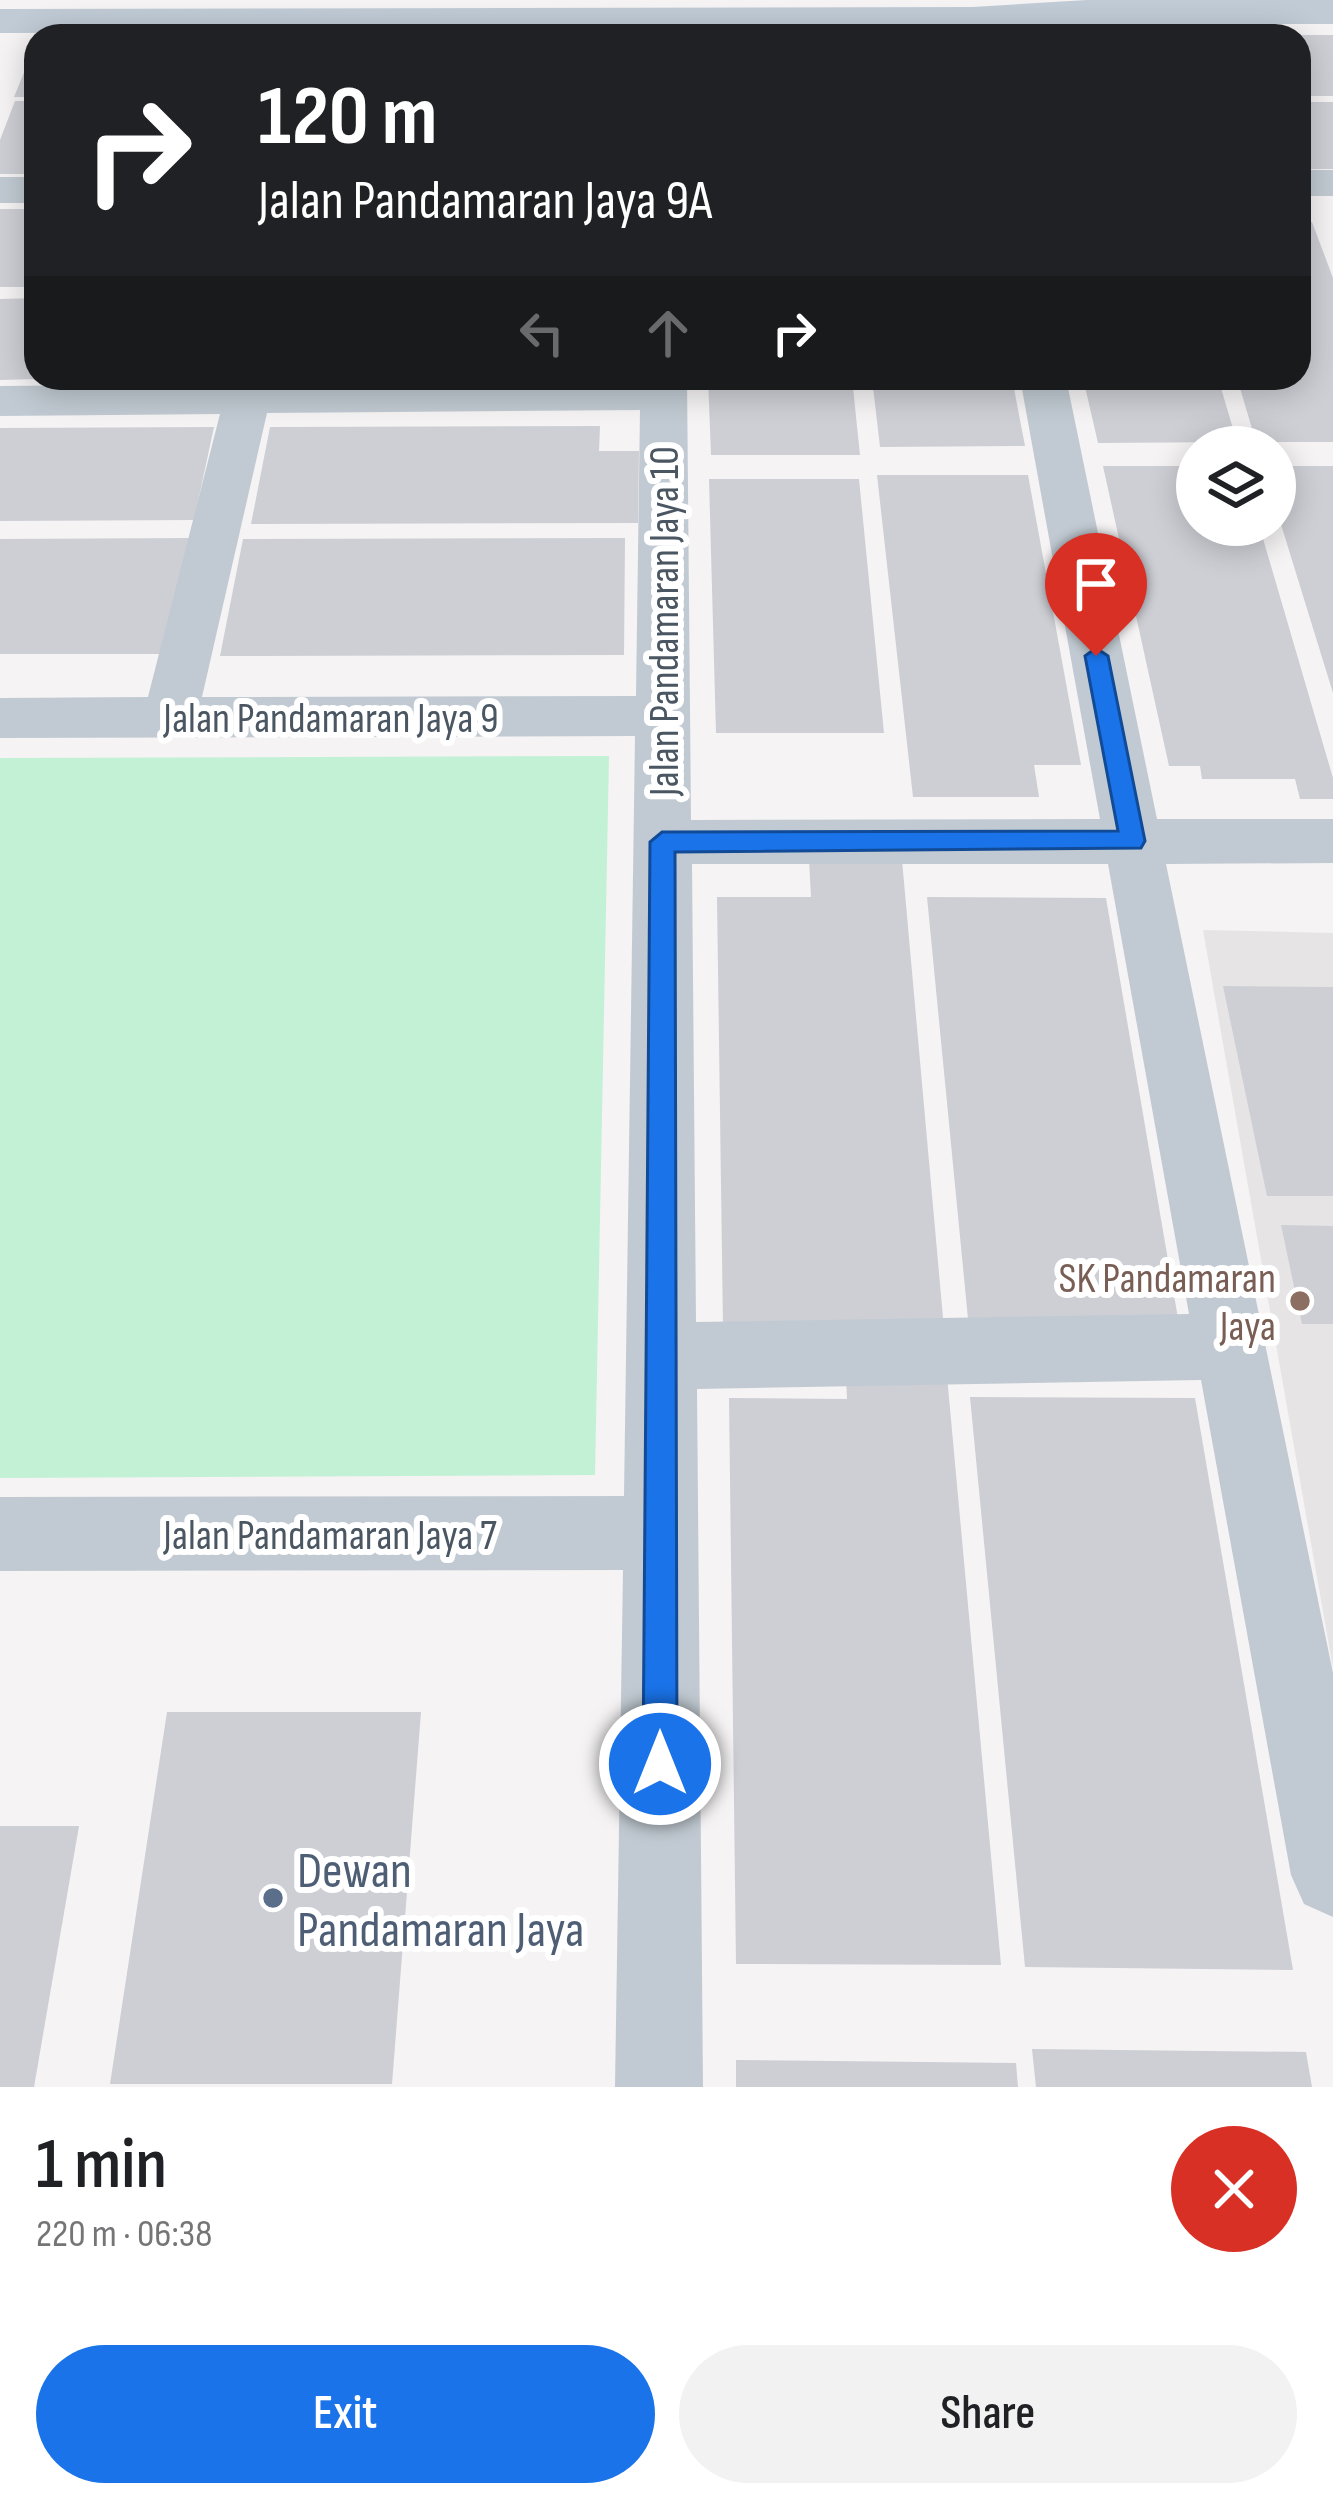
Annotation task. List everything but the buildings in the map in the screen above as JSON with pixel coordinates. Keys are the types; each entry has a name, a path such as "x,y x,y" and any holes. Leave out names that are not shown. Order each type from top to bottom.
{"main road":[{"path":"995,24 1089,6 1333,12"},
{"path":"699,24 821,10 941,24"},
{"path":"0,21 285,24"}],"street":[{"path":"0,401 212,390"},
{"path":"170,718 250,390"},
{"name":"Jalan Pandamaran Jaya 10","path":"659,2087 664,390"},
{"path":"1044,390 1333,1874"},
{"name":"Jalan Pandamaran Jaya 9","path":"0,718 662,716"},
{"path":"662,842 1333,841"},
{"path":"661,1356 1231,1346"},
{"name":"Jalan Pandamaran Jaya 7","path":"0,1534 661,1533"}],"shaded area":[{"name":"SK Pandamaran Jaya","path":"1203,930 1333,933 1333,1668"}],"green space":[{"path":"609,756 595,1475 0,1478 0,758"}],"place":[{"name":"SK Pandamaran Jaya","path":"1300,1301"},
{"name":"Dewan Pandamaran Jaya","path":"273,1898"}],"route":[{"path":"660,1764 662,842 1132,841 1096,656"}]}
